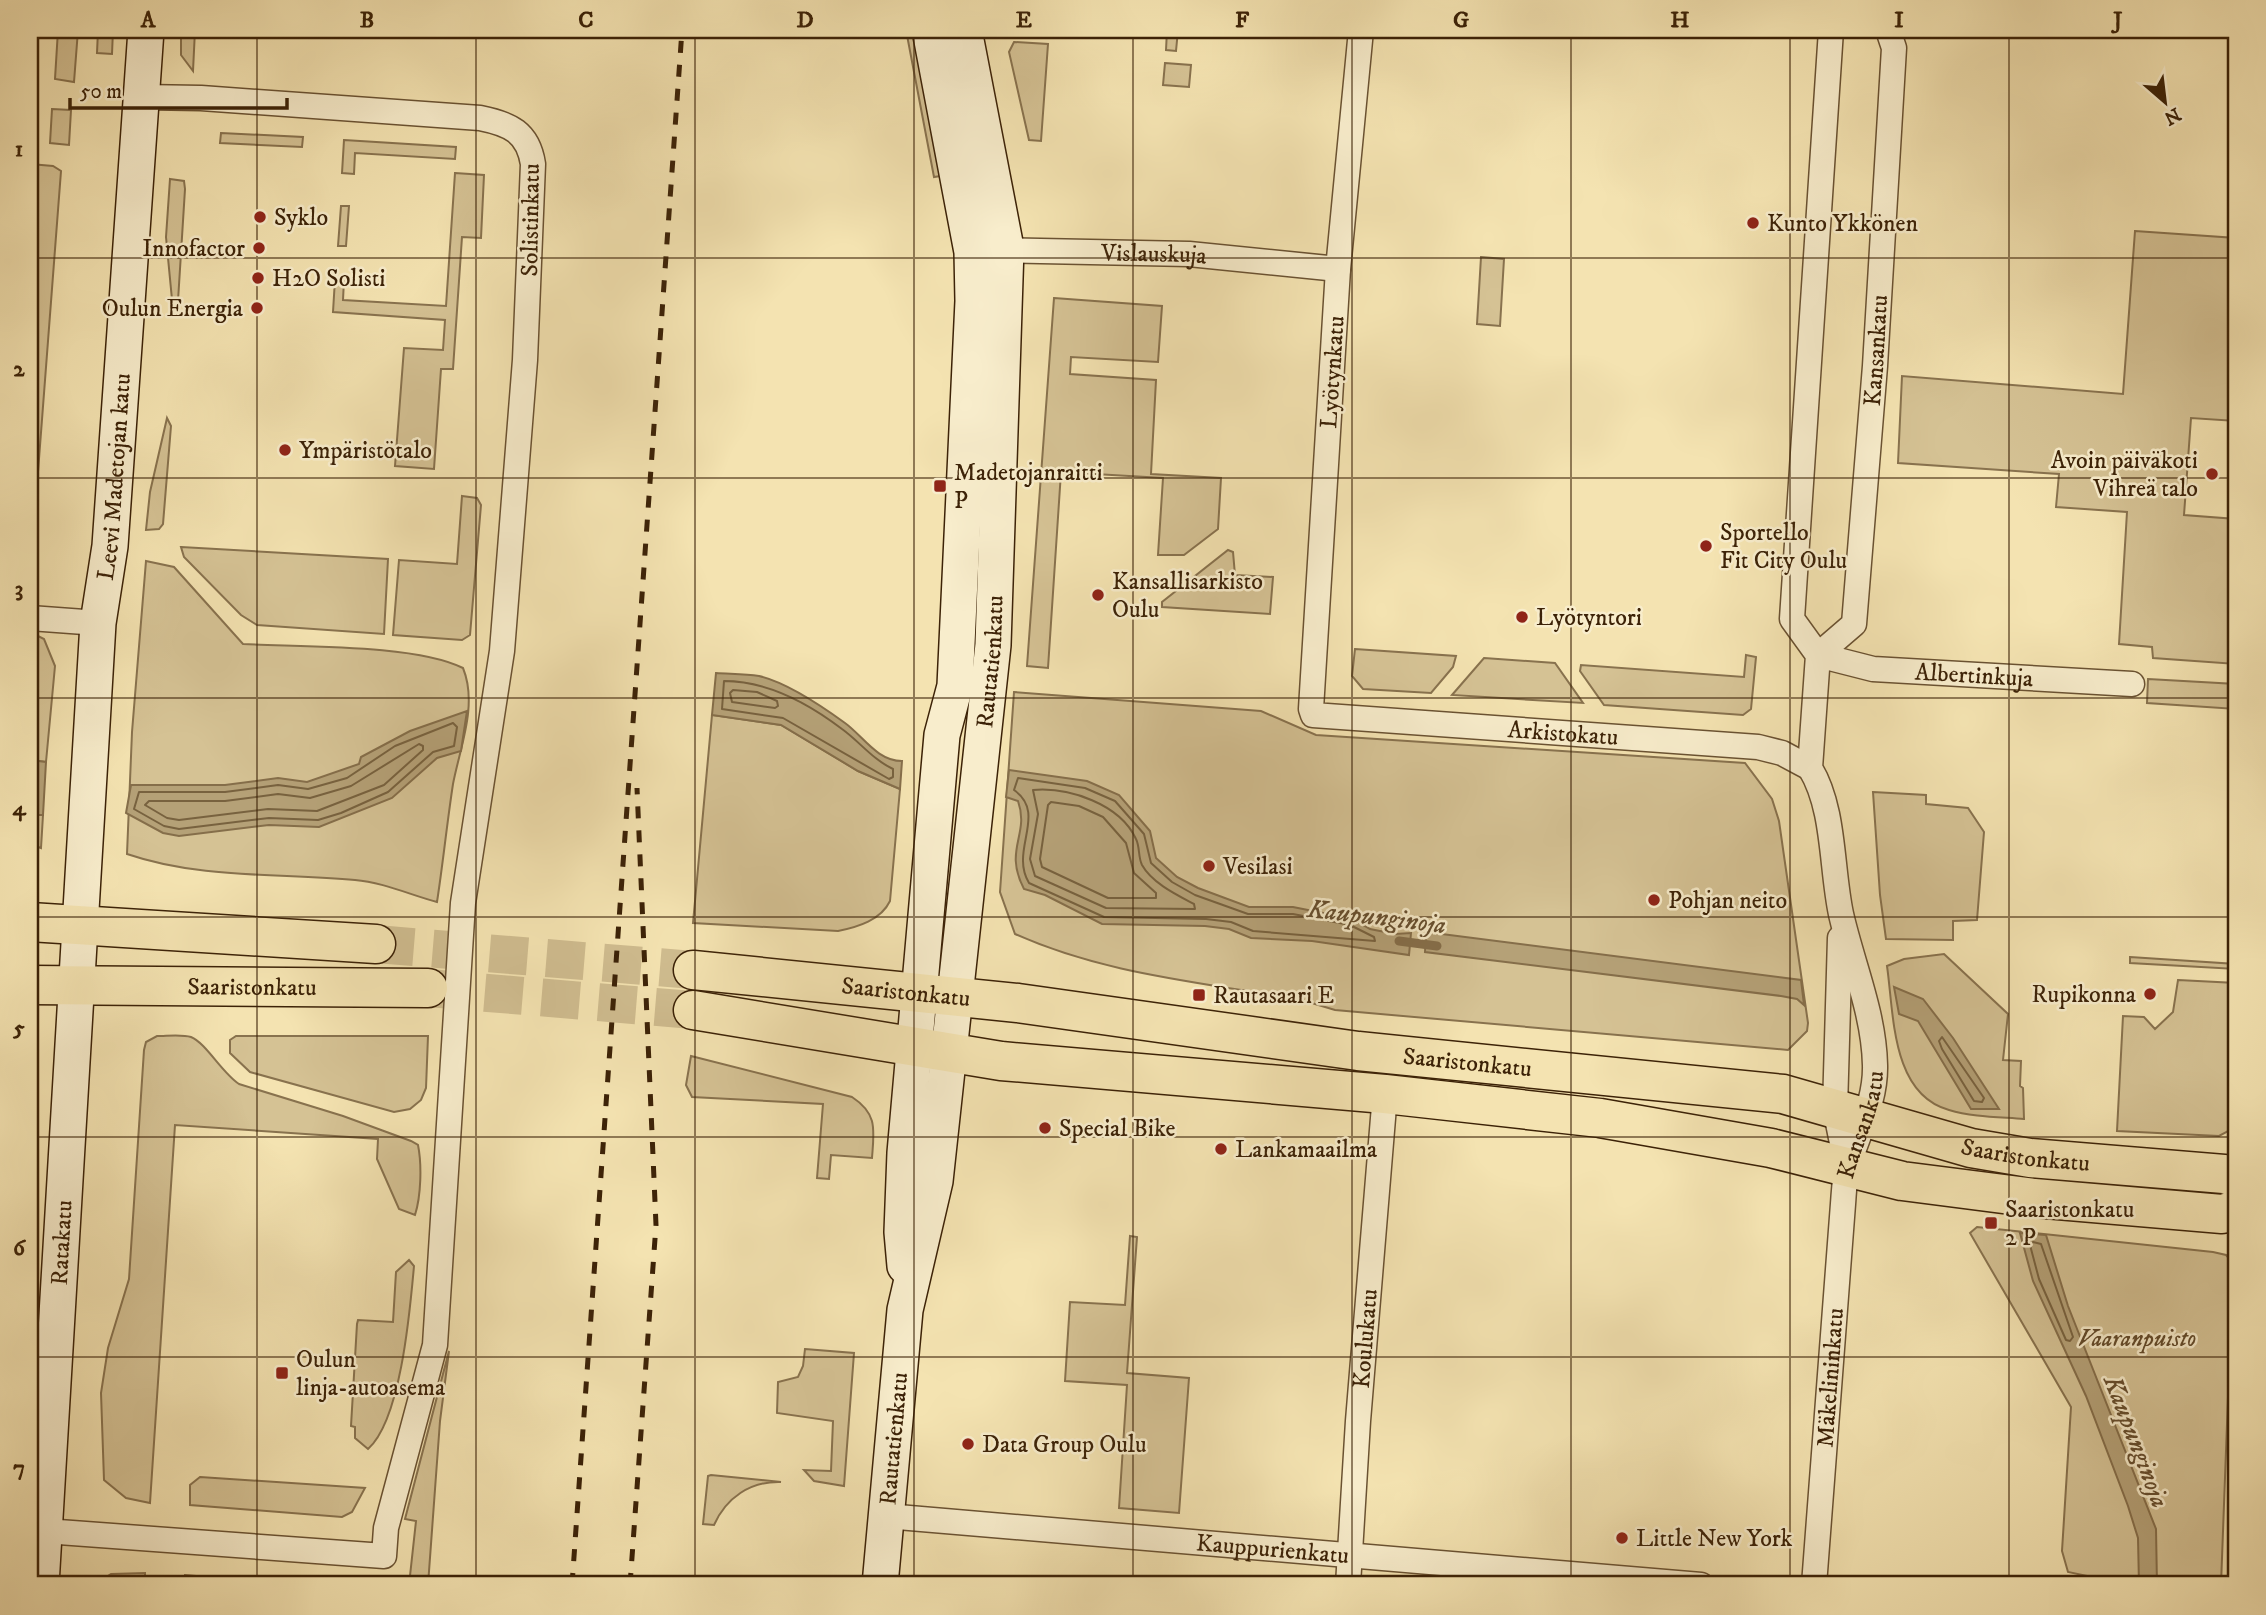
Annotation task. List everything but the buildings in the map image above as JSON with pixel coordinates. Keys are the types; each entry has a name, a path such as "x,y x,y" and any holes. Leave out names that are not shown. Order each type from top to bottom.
{"main road":[{"name":"Saaristonkatu","path":"30,922 376,944"},
{"name":"Saaristonkatu","path":"693,970 938,995 1358,1051 1783,1094 1971,1148 2018,1156 2224,1174 2236,1178"},
{"name":"Saaristonkatu","path":"30,985 428,988"},
{"name":"Saaristonkatu","path":"693,1010 1001,1061 1385,1094 1600,1118 1771,1148 1902,1181 2034,1198 2222,1214 2236,1210"}],"street":[{"name":"Leevi Madetojan katu","path":"80,925 98,623 110,546 146,30"},
{"name":"Rautatienkatu","path":"930,30 972,252 973,301 955,686 942,735 938,995"},
{"name":"Rautatienkatu","path":"880,1585 907,1290 902,1232 993,646 1006,248 964,30"},
{"name":"Lyötynkatu","path":"1313,715 1311,709 1338,269 1361,30"},
{"path":"1818,654 1792,619 1831,30"},
{"name":"Kansankatu","path":"1847,1168 1851,1113 1875,1066 1870,1022 1841,913 1822,799 1810,768 1818,654 1854,624 1875,366 1894,48 1888,30"},
{"name":"Solistinkatu","path":"45,1531 384,1556 386,1528 435,1345 463,904 502,651 533,206 530,149 520,132 512,126 480,117 201,98 141,97"},
{"name":"Vislauskuja","path":"972,252 1006,248 1189,254 1338,269"},
{"path":"30,618 98,623"},
{"name":"Albertinkuja","path":"1818,654 1873,669 2132,684"},
{"name":"Arkistokatu","path":"1313,715 1758,747 1782,753 1810,768"},
{"name":"Kansankatu","path":"1841,913 1851,1113 1847,1168"},
{"name":"Ratakatu","path":"41,1585 80,925"},
{"name":"Koulukatu","path":"1348,1585 1358,1421 1385,1094"},
{"name":"Mäkelininkatu","path":"1814,1585 1847,1168"},
{"name":"Kauppurienkatu","path":"886,1516 1701,1585"}],"green space":[{"path":"58,30 78,30 74,82 55,79"},
{"path":"98,30 113,30 112,54 97,53"},
{"path":"181,30 195,30 193,71 181,55"},
{"path":"906,30 919,30 947,175 934,177"},
{"path":"1167,30 1178,30 1176,51 1166,50"},
{"path":"1014,42 1048,44 1041,141 1029,140 1009,52"},
{"path":"1165,63 1191,65 1189,87 1163,85"},
{"path":"52,109 71,110 69,145 50,143"},
{"path":"221,133 303,137 302,147 220,143"},
{"path":"344,140 456,147 455,159 355,153 354,174 342,173"},
{"path":"30,164 53,166 61,171 35,511 30,526"},
{"path":"455,173 484,175 481,238 462,237 453,369 441,369 434,469 395,466 404,348 443,350 445,320 333,312 335,279 344,280 343,300 446,306"},
{"path":"170,179 184,181 185,189 178,301 173,310 166,237"},
{"path":"341,206 349,206 346,246 338,246"},
{"path":"2135,231 2236,238 2236,421 2191,418 2184,515 2236,519 2236,664 2153,658 2152,647 2119,644 2127,512 2056,507 2059,474 1898,463 1902,376 2123,394"},
{"path":"1481,257 1504,259 1500,326 1477,324"},
{"path":"1054,298 1162,306 1158,362 1071,357 1070,374 1156,380 1151,474 1221,478 1218,529 1184,555 1158,555 1163,478 1061,472 1048,668 1027,666"},
{"path":"167,418 171,426 163,524 159,529 146,530 150,492"},
{"path":"462,496 477,498 481,505 470,635 462,640 393,635 399,560 457,564"},
{"path":"181,547 388,559 384,634 257,625 241,615 184,557"},
{"path":"1228,550 1233,552 1235,575 1273,577 1270,614 1162,607 1162,602"},
{"path":"146,561 174,567 243,644 388,651 442,660 463,668 469,697 468,711 453,784 437,902 365,881 183,868 127,854 132,732"},
{"path":"30,632 44,639 55,666 46,762 30,760"},
{"path":"1355,649 1456,656 1453,667 1431,693 1363,689 1352,676"},
{"path":"1746,655 1756,657 1751,709 1743,715 1604,705 1580,671 1581,665 1744,677"},
{"path":"1484,658 1555,663 1583,703 1452,695"},
{"path":"2148,679 2236,684 2236,709 2147,703"},
{"path":"1014,692 1261,711 1316,735 1745,763 1772,799 1779,821 1807,1031 1788,1050 1335,1010 1305,1001 1122,969 1086,960 1015,934 1000,892"},
{"path":"712,715 781,725 858,771 900,789 890,901 875,918 838,931 693,923"},
{"path":"1873,792 1926,795 1926,804 1968,808 1984,832 1977,920 1953,921 1953,940 1886,939 1880,895"},
{"path":"30,815 43,815 41,848 30,844"},
{"path":"1944,954 2008,1014 2003,1060 2021,1061 2020,1086 2023,1088 2024,1119 1949,1110 1930,1101 1916,1088 1906,1070 1894,1028 1887,966 1904,959"},
{"path":"2130,957 2236,964 2236,969 2130,963"},
{"path":"2178,980 2236,983 2236,1127 2219,1136 2117,1131 2123,1016 2144,1017 2155,1029 2173,1012"},
{"path":"157,1036 183,1036 197,1040 239,1084 343,1116 411,1141 418,1145 420,1180 415,1215 399,1209 377,1159 378,1139 175,1125 150,1503 126,1498 104,1480 101,1393 108,1348 129,1279 144,1050 146,1042"},
{"path":"236,1036 428,1036 426,1088 421,1100 410,1109 394,1112 250,1072 230,1053 230,1040"},
{"path":"691,1056 852,1097 870,1116 873,1131 872,1158 831,1155 829,1179 817,1178 823,1104 692,1097 686,1085"},
{"name":"Vaaranpuisto","path":"1977,1227 2213,1252 2226,1255 2233,1263 2221,1585 2130,1585 2068,1572 2062,1551 2071,1407 1970,1233"},
{"path":"1130,1236 1137,1237 1127,1373 1189,1378 1179,1513 1119,1508 1127,1385 1065,1381 1070,1302 1125,1305"},
{"path":"409,1260 414,1266 402,1363 389,1414 379,1435 368,1449 355,1438 355,1427 351,1426 357,1324 358,1320 393,1322 396,1272"},
{"path":"805,1349 854,1353 844,1486 814,1481 804,1470 831,1471 833,1421 777,1413 778,1382 798,1377 803,1366"},
{"path":"449,1351 440,1421 428,1585 409,1585 416,1521 405,1519"},
{"path":"708,1476 781,1482 759,1484 740,1493 725,1507 714,1525 703,1524"},
{"path":"200,1477 365,1488 352,1512 342,1517 190,1505 190,1485"},
{"path":"145,1573 145,1585 94,1585 111,1574"},
{"path":"185,1575 241,1580 246,1585 185,1585"}],"water":[{"path":"716,673 769,679 815,703 845,723 885,757 902,761 900,789 858,771 781,725 712,715"},
{"path":"467,711 461,751 437,758 392,798 319,827 269,825 179,836 163,833 126,813 131,785 225,785 278,778 307,782 359,764 361,757 410,731"},
{"path":"30,760 46,762 43,815 30,815"},
{"path":"1009,770 1087,781 1119,795 1150,831 1156,858 1177,877 1198,888 1249,907 1293,907 1353,919 1370,929 1395,934 1411,933 1409,955 1312,941 1251,938 1229,929 1205,926 1102,924 1045,895 1024,889 1016,863 1021,813 1018,801 1006,797"},
{"path":"1426,932 1801,980 1804,1005 1797,999 1781,996 1425,952"},
{"path":"1894,987 1923,999 1953,1038 1999,1109 1971,1109 1918,1021 1899,1014"},
{"path":"2020,1233 2046,1235 2068,1306 2156,1529 2157,1585 2139,1585 2138,1538 2128,1506 2086,1396 2033,1281"}],"waterway":[{"name":"Kaupunginoja","path":"1399,941 1437,946"}],"tunnel":[{"path":"376,944 693,970"},
{"path":"428,988 693,1010"}],"railway":[{"path":"572,1585 682,30"},
{"path":"630,1585 656,1225 637,788"}],"place":[{"name":"Syklo","path":"260,217"},
{"name":"Kunto Ykkönen","path":"1753,223"},
{"name":"Innofactor","path":"259,248"},
{"name":"H2O Solisti","path":"258,278"},
{"name":"Oulun Energia","path":"257,308"},
{"name":"Ympäristötalo","path":"285,450"},
{"name":"Avoin päiväkoti Vihreä talo","path":"2212,474"},
{"name":"Madetojanraitti P","path":"940,486"},
{"name":"Sportello Fit City Oulu","path":"1706,546"},
{"name":"Kansallisarkisto Oulu","path":"1098,595"},
{"name":"Lyötyntori","path":"1522,617"},
{"name":"Vesilasi","path":"1209,866"},
{"name":"Pohjan neito","path":"1654,900"},
{"name":"Rupikonna","path":"2150,994"},
{"name":"Rautasaari E","path":"1199,995"},
{"name":"Special Bike","path":"1045,1128"},
{"name":"Lankamaailma","path":"1221,1149"},
{"name":"Saaristonkatu 2 P","path":"1991,1223"},
{"name":"Oulun linja-autoasema","path":"282,1373"},
{"name":"Data Group Oulu","path":"968,1444"},
{"name":"Little New York","path":"1622,1538"}]}
